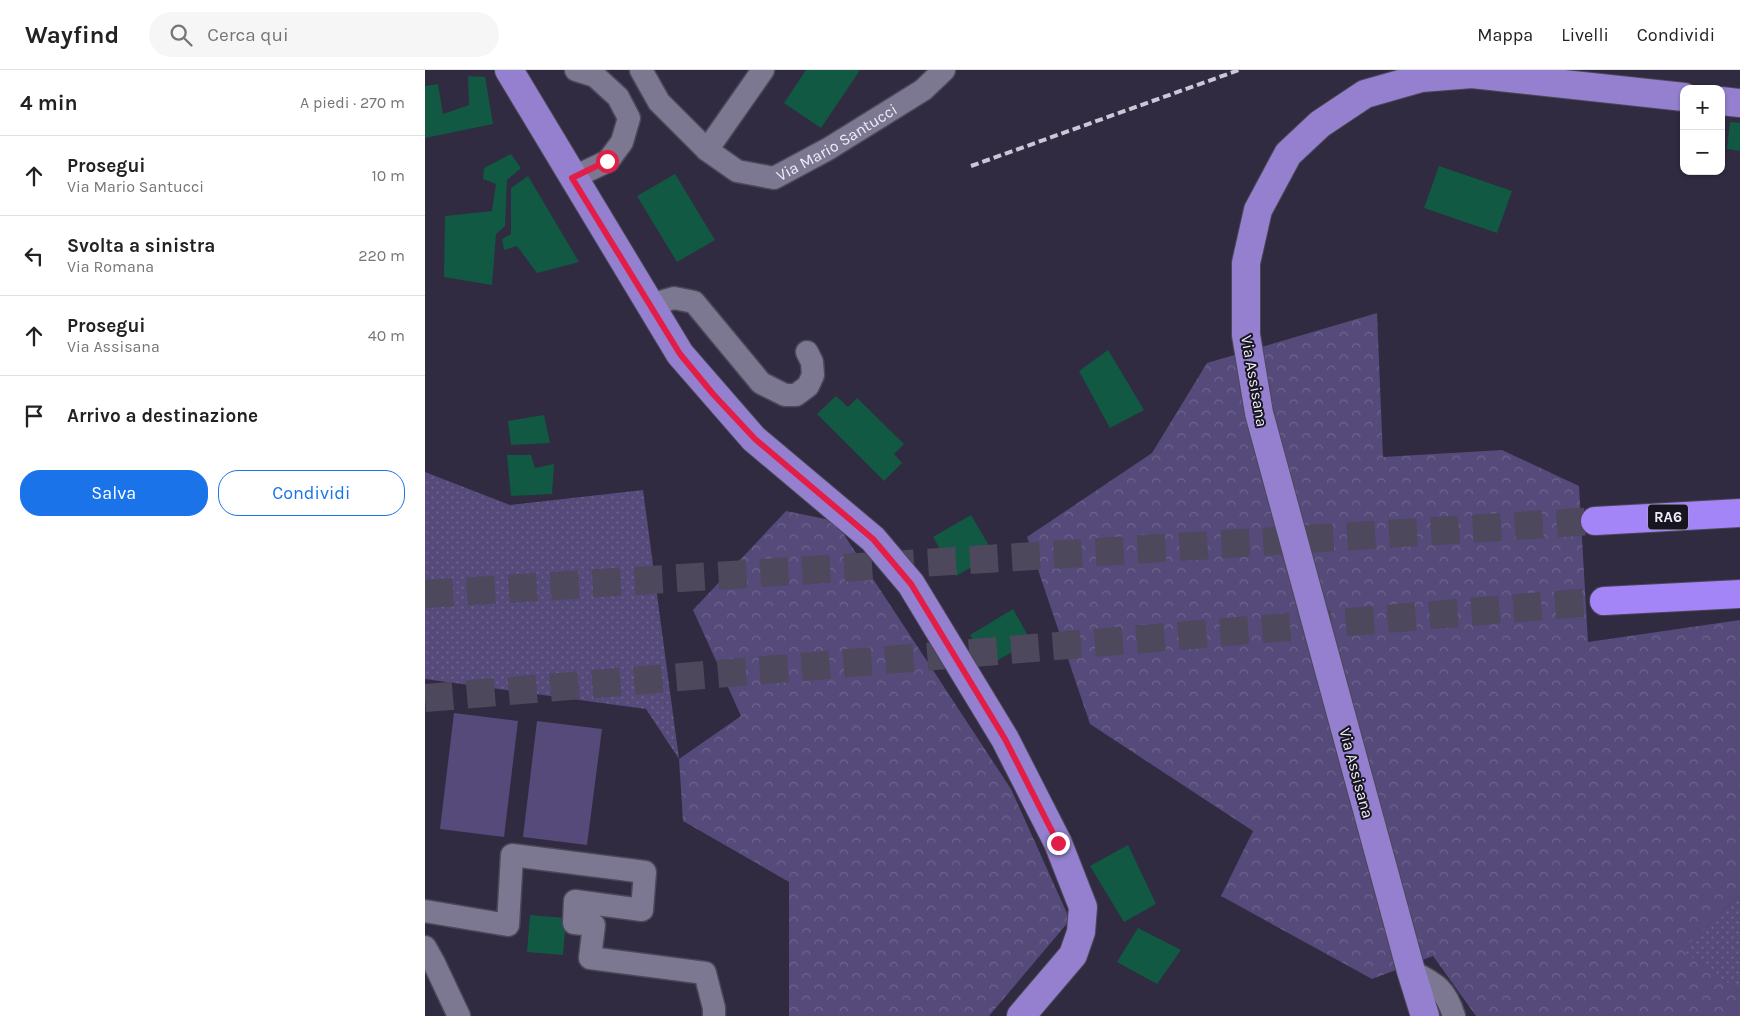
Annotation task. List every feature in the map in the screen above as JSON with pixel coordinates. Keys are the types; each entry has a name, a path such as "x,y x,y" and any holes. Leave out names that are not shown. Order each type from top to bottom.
{"highway":[{"name":"RA6","path":"1595,521 1740,514"},
{"path":"1604,601 1740,594"}],"main road":[{"path":"509,70 572,178 680,354 713,394 755,439 873,539 911,584 1005,739 1058,843 1083,907 1081,932 1073,955 1021,1016"},
{"name":"Via Assisana","path":"1425,1016 1411,971 1259,412 1246,335 1246,264 1258,210 1288,154 1320,124 1365,94 1421,78 1472,74 1680,97"},
{"path":"1725,101 1740,103"}],"street":[{"path":"572,178 607,161 621,142 629,118 618,98 595,76 576,70"},
{"name":"Via Mario Santucci","path":"641,70 659,102 707,150 737,171 774,178 828,149 923,90 944,70"},
{"path":"707,150 763,70"},
{"path":"650,305 674,298 694,302 761,383 785,395 796,395 808,386 813,375 812,362 807,352"},
{"path":"425,911 508,924 512,856 645,872 642,910 575,901 574,923 594,924 590,958 705,973 714,1008 714,1016"},
{"path":"425,947 459,1016"},
{"path":"1411,971 1433,983 1448,999 1454,1016"}],"green space":[{"path":"1377,313 1383,457 1502,450 1579,486 1588,642 1740,620 1740,895 1682,950 1740,992 1740,1016 1476,1016 1433,956 1372,979 1221,896 1253,831 1090,724 1027,537 1152,453 1207,363"},
{"path":"425,472 510,505 643,490 679,759 646,709 425,679"},
{"path":"786,511 835,521 1011,789 1070,920 989,1016 789,1016 789,882 683,821 679,759 741,716 693,610"},
{"path":"454,713 518,721 504,837 440,829"},
{"path":"537,721 602,729 587,845 523,837"},
{"path":"1740,895 1740,992 1681,950"}],"building":[{"path":"806,70 860,70 821,128 784,103"},
{"path":"468,76 485,77 493,124 425,138 425,86 438,84 443,114 469,105"},
{"path":"1730,122 1740,123 1740,151 1727,149"},
{"path":"511,154 521,168 507,180 505,226 496,234 492,285 444,277 445,216 492,211 496,184 483,179 484,168"},
{"path":"1439,166 1512,191 1497,233 1424,208"},
{"path":"675,174 715,240 677,262 637,196"},
{"path":"528,176 579,262 537,273 517,246 504,250 502,239 511,234 511,188"},
{"path":"1108,350 1144,410 1110,428 1079,371"},
{"path":"836,396 848,407 857,398 904,444 894,454 902,463 884,481 817,414"},
{"path":"544,415 550,443 511,445 508,421"},
{"path":"507,455 531,455 535,468 554,464 552,494 511,496"},
{"path":"971,515 994,554 956,576 933,537"},
{"path":"1013,609 1031,641 988,666 970,635"},
{"path":"1128,845 1156,904 1124,922 1090,866"},
{"path":"530,915 566,918 563,955 527,952"},
{"path":"1138,928 1181,950 1157,984 1117,962"}],"tunnel":[{"path":"425,594 1595,521"},
{"path":"425,698 1604,601"}],"railway":[{"path":"971,166 1239,70"}],"route":[{"path":"607,161 572,178 680,354 713,394 755,439 873,539 911,584 1005,739 1058,843"}]}
